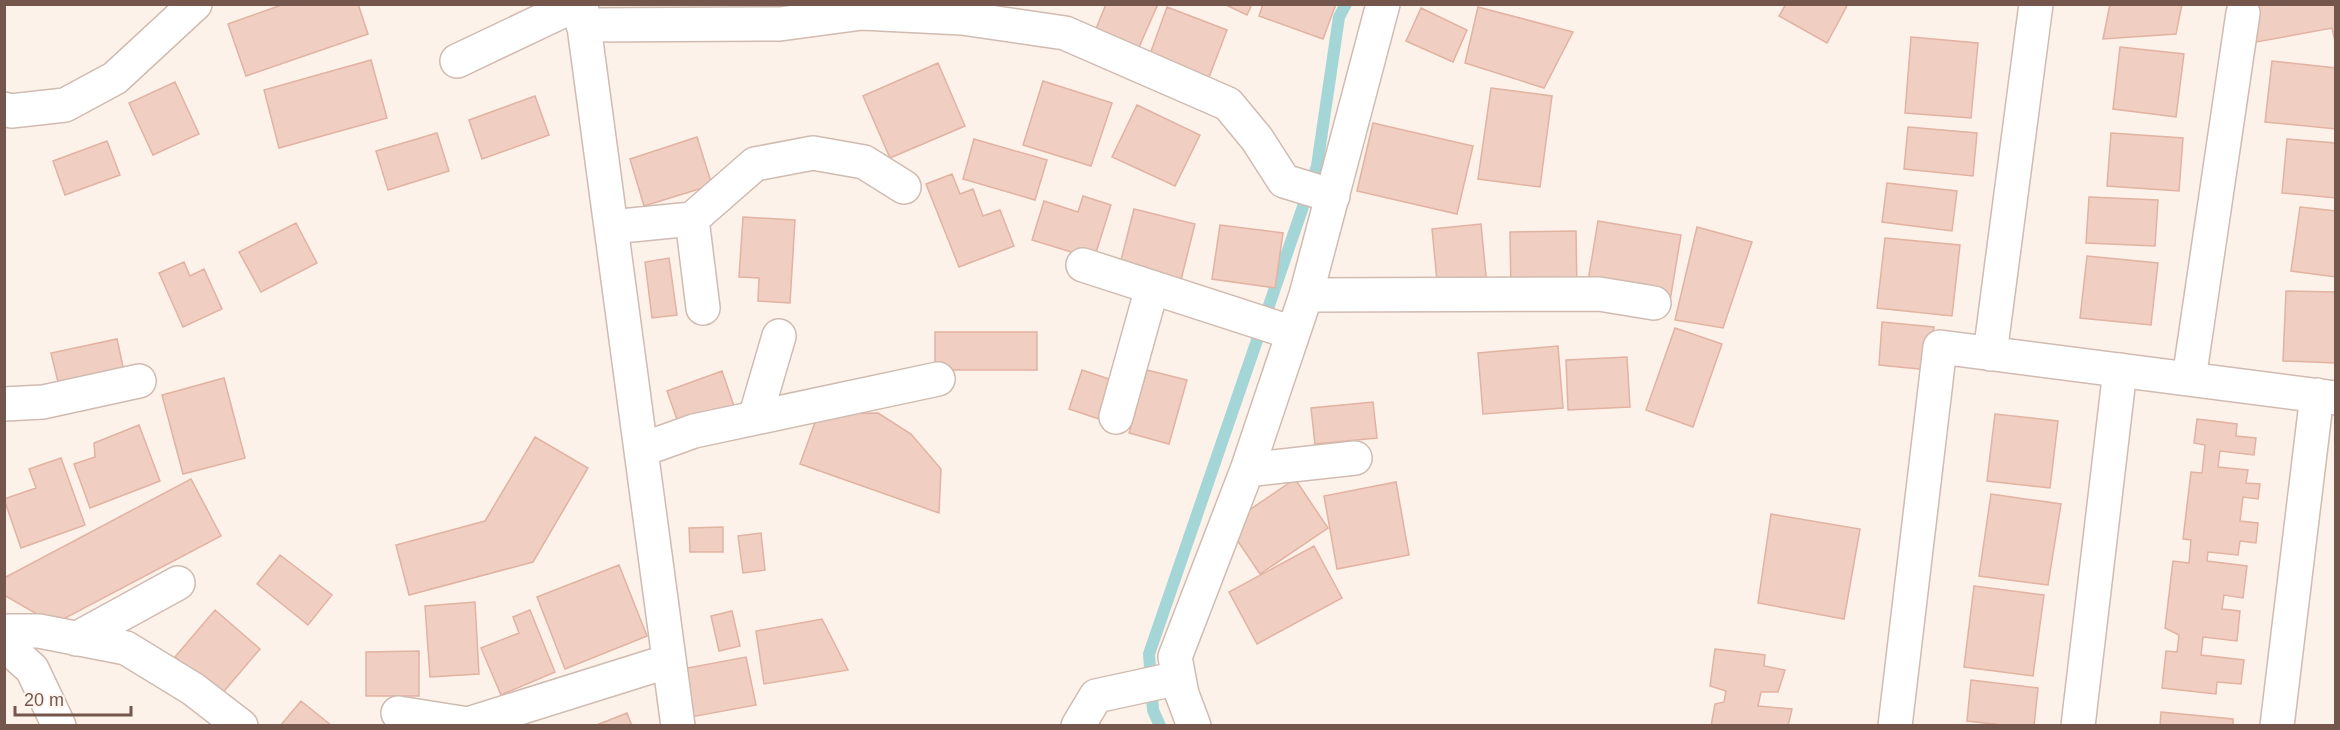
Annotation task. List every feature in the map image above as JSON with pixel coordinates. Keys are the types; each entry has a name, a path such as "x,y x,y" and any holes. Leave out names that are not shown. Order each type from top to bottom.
{"street":[{"path":"4,109 11,111 65,105 115,78 195,4"},
{"path":"1194,726 1177,679 1175,657 1247,470 1291,332 1306,295 1383,4"},
{"path":"1990,354 2036,4"},
{"path":"457,62 571,10 780,24 862,13 962,18 1065,33 1228,104 1257,139 1284,181 1332,196"},
{"path":"571,10 611,227 678,726"},
{"path":"2189,379 2243,14"},
{"path":"611,227 692,219 755,164 813,153 864,162 904,187"},
{"path":"692,219 703,308"},
{"path":"1083,265 1291,332"},
{"path":"1116,417 1152,288"},
{"path":"1306,295 1599,294 1654,303"},
{"path":"755,418 779,336"},
{"path":"1895,726 1940,347 2326,397 2277,726"},
{"path":"2078,726 2120,370"},
{"path":"640,450 694,431 938,379"},
{"path":"4,404 43,402 139,381"},
{"path":"1247,470 1355,458"},
{"path":"76,639 178,583"},
{"path":"4,631 39,631 126,648 193,689 241,726"},
{"path":"4,644 32,669 59,726"},
{"path":"398,713 468,725 669,661"},
{"path":"1078,726 1096,696 1177,679"}],"building":[{"path":"284,4 358,4 368,34 246,76 228,24"},
{"path":"1106,4 1158,4 1136,54 1093,36"},
{"path":"1224,4 1252,4 1247,15"},
{"path":"1263,4 1336,4 1323,39 1259,16"},
{"path":"1786,4 1848,4 1827,43 1779,16"},
{"path":"2110,4 2182,4 2176,34 2103,39"},
{"path":"2244,4 2336,4 2336,46 2332,28 2251,43"},
{"path":"1167,7 1227,30 1208,80 1149,57"},
{"path":"1478,7 1573,32 1544,88 1465,63"},
{"path":"1421,8 1467,30 1453,62 1406,41"},
{"path":"1911,37 1978,43 1971,118 1905,113"},
{"path":"2120,47 2184,54 2176,117 2113,109"},
{"path":"371,60 387,118 279,148 264,90"},
{"path":"2272,61 2336,68 2336,129 2265,122"},
{"path":"938,63 965,126 890,158 863,96"},
{"path":"1043,81 1112,103 1091,166 1023,145"},
{"path":"175,82 199,134 153,155 129,103"},
{"path":"1491,88 1552,96 1540,187 1478,179"},
{"path":"535,96 549,135 482,159 469,120"},
{"path":"1137,105 1200,135 1175,186 1112,157"},
{"path":"1373,123 1473,146 1457,214 1357,191"},
{"path":"1908,127 1977,133 1973,176 1904,169"},
{"path":"437,133 449,171 388,190 376,151"},
{"path":"2111,133 2183,138 2179,191 2107,186"},
{"path":"697,137 712,185 644,206 630,159"},
{"path":"974,139 1047,160 1035,200 963,179"},
{"path":"2287,139 2336,143 2336,198 2282,193"},
{"path":"107,141 120,175 65,195 53,161"},
{"path":"952,174 960,194 973,189 983,216 1000,210 1014,246 959,267 926,184"},
{"path":"1887,183 1957,191 1952,231 1882,222"},
{"path":"1083,196 1111,205 1094,259 1032,240 1044,201 1078,212"},
{"path":"2089,197 2158,200 2155,246 2086,243"},
{"path":"2300,207 2336,211 2336,277 2291,271"},
{"path":"1134,209 1195,224 1179,288 1118,272"},
{"path":"743,217 795,220 790,303 758,301 759,278 739,277"},
{"path":"1598,221 1681,235 1670,301 1587,287"},
{"path":"296,223 317,263 261,292 239,252"},
{"path":"1481,224 1488,297 1439,302 1432,229"},
{"path":"1220,225 1283,233 1275,288 1212,279"},
{"path":"1697,227 1752,242 1723,328 1675,320"},
{"path":"1576,231 1577,292 1511,293 1510,232"},
{"path":"1885,238 1960,245 1952,316 1877,308"},
{"path":"2087,256 2158,263 2151,325 2080,318"},
{"path":"669,258 677,315 652,318 645,262"},
{"path":"184,262 190,276 204,269 222,309 183,327 159,273"},
{"path":"2286,291 2336,292 2336,363 2283,361"},
{"path":"1882,322 1934,327 1929,370 1879,365"},
{"path":"1675,328 1722,344 1693,427 1646,410"},
{"path":"935,332 1037,332 1037,370 935,370"},
{"path":"117,339 124,371 59,386 51,353"},
{"path":"1558,346 1563,408 1483,414 1478,353"},
{"path":"1627,357 1630,407 1568,410 1566,360"},
{"path":"1082,370 1118,382 1105,421 1069,409"},
{"path":"1147,370 1187,380 1169,444 1129,433"},
{"path":"722,371 734,406 679,425 667,391"},
{"path":"224,378 245,458 183,474 162,395"},
{"path":"1373,402 1377,438 1315,444 1311,408"},
{"path":"878,413 911,434 941,469 939,513 800,464 818,414"},
{"path":"1995,414 2058,421 2050,488 1987,481"},
{"path":"2197,419 2237,424 2236,436 2256,438 2254,455 2220,451 2218,467 2248,470 2246,483 2260,484 2258,499 2243,497 2240,521 2258,523 2256,543 2240,541 2238,555 2208,552 2207,561 2247,566 2243,598 2224,595 2222,609 2240,611 2237,641 2203,637 2201,655 2244,660 2241,684 2217,682 2216,694 2162,688 2166,651 2177,652 2179,635 2165,628 2173,561 2189,563 2191,540 2183,539 2191,472 2202,473 2205,445 2194,443"},
{"path":"139,425 160,481 90,508 74,464 95,457 94,443"},
{"path":"535,437 588,468 533,562 409,595 396,545 485,521"},
{"path":"61,458 85,525 21,548 4,499 36,488 29,469"},
{"path":"191,479 221,536 54,624 4,595 4,578"},
{"path":"1295,479 1328,528 1260,574 1227,525"},
{"path":"1396,482 1409,555 1337,569 1324,496"},
{"path":"1991,494 2061,504 2048,585 1979,576"},
{"path":"1771,514 1860,529 1844,619 1758,603"},
{"path":"723,527 723,552 690,552 689,528"},
{"path":"761,533 765,570 743,573 738,536"},
{"path":"1314,546 1342,598 1257,644 1229,592"},
{"path":"280,555 332,595 308,625 257,584"},
{"path":"619,565 647,636 565,669 537,597"},
{"path":"1974,586 2044,595 2033,676 1964,667"},
{"path":"475,602 479,674 430,677 425,606"},
{"path":"215,610 260,649 220,696 175,657"},
{"path":"530,610 555,672 501,695 481,648 519,633 513,617"},
{"path":"732,611 740,646 719,651 711,616"},
{"path":"822,619 848,670 764,684 756,631"},
{"path":"1715,649 1765,655 1764,666 1785,670 1778,692 1761,692 1758,706 1792,709 1788,726 1711,726 1715,704 1724,702 1726,691 1710,686"},
{"path":"419,651 419,696 366,696 366,652"},
{"path":"746,657 756,705 691,717 682,669"},
{"path":"1971,680 2038,688 2034,726 1967,721"},
{"path":"301,701 332,726 280,726"},
{"path":"2161,712 2233,719 2233,726 2160,726"},
{"path":"627,713 632,726 594,726"}],"waterway":[{"path":"1160,726 1153,710 1149,654 1317,166 1339,17 1346,4"}]}
